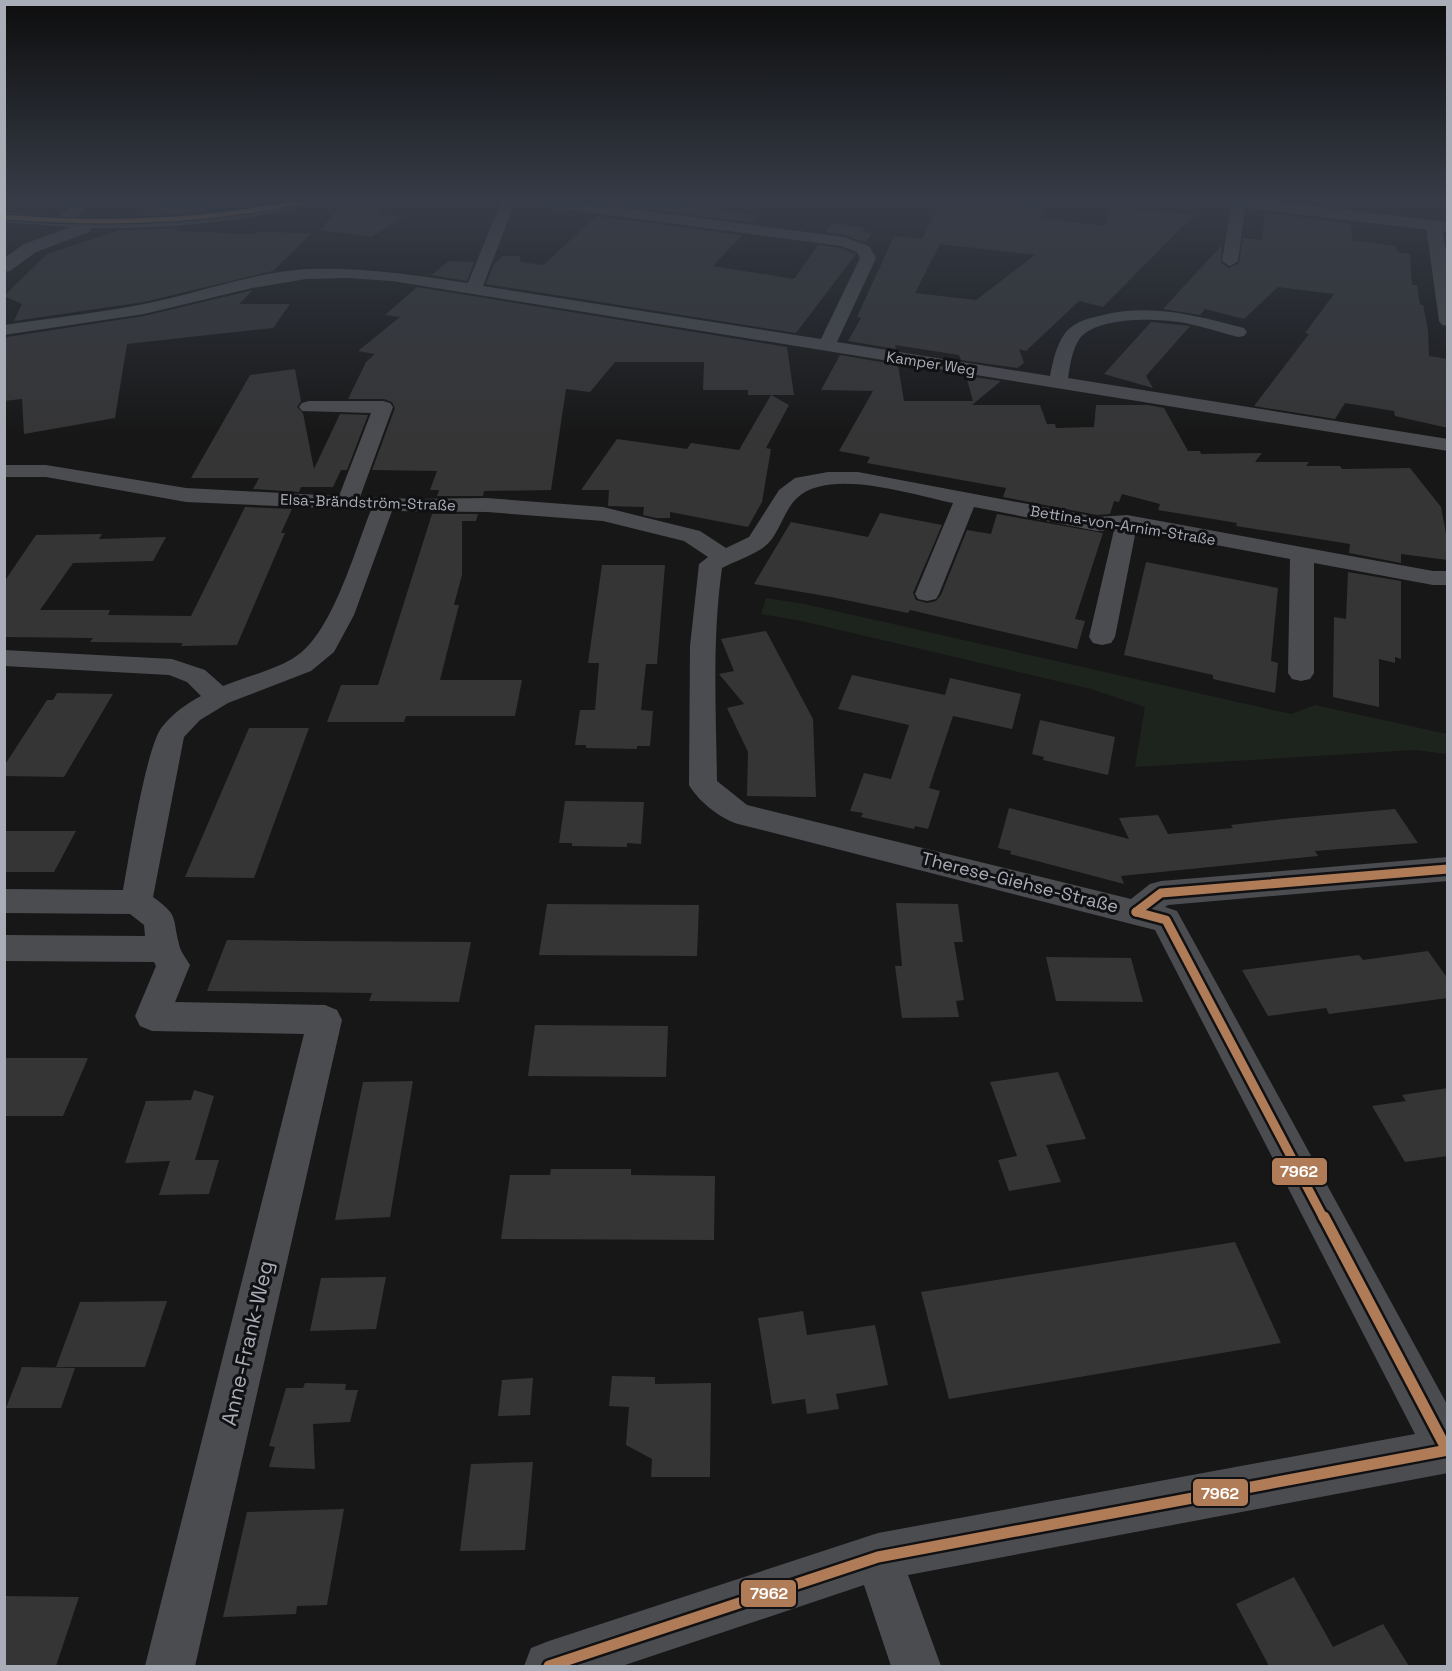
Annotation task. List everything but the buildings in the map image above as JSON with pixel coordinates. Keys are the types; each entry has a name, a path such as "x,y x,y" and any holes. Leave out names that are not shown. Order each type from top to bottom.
{"street":[{"name":"Kamper Weg","path":"4,330 144,309 252,283 274,280"},
{"name":"Kamper Weg","path":"372,280 415,281 474,288 826,347 1448,445"},
{"name":"Kamper Weg","path":"410,280 415,281"},
{"path":"474,288 477,280"},
{"path":"826,347 858,280"},
{"path":"1445,280 1448,321"},
{"path":"1057,384 1074,333 1088,324 1115,318 1177,317 1238,332"},
{"path":"309,407 383,407 347,502"},
{"name":"Elsa-Brändström-Straße","path":"4,471 46,471 186,495 418,506 487,505 603,514 692,537 724,557"},
{"name":"Bettina-von-Arnim-Straße","path":"724,557 758,542 786,495 803,483 828,478 858,478 1097,524 1127,522 1433,578 1448,578"},
{"path":"927,594 966,498"},
{"path":"136,902 162,768 171,734 190,714 219,697 302,665 325,646 342,615 384,504"},
{"path":"1102,637 1127,522"},
{"path":"1301,674 1302,554"},
{"name":"Therese-Giehse-Straße","path":"724,557 711,564 705,595 703,784 738,813 1166,920 1447,1450"},
{"path":"4,658 172,667 196,676 219,697"},
{"path":"1136,912 1161,893 1448,869"},
{"path":"4,901 136,902 159,919 163,948 4,948"},
{"name":"Anne-Frank-Weg","path":"163,948 173,965 152,1017 325,1020 170,1666"},
{"path":"549,1666 878,1557 1447,1450"},
{"path":"878,1557 916,1666"}],"shaded area":[{"path":"766,598 804,604 1291,714 1315,705 1447,734 1447,754 1415,750 1135,767 1145,707 1091,689 797,620 761,614"}],"transit line":[{"name":"7962","path":"1136,912 1161,893 1448,869"},
{"name":"7962","path":"1136,912 1166,920 1447,1450"},
{"name":"7962","path":"549,1666 878,1557 1448,1450"}]}
